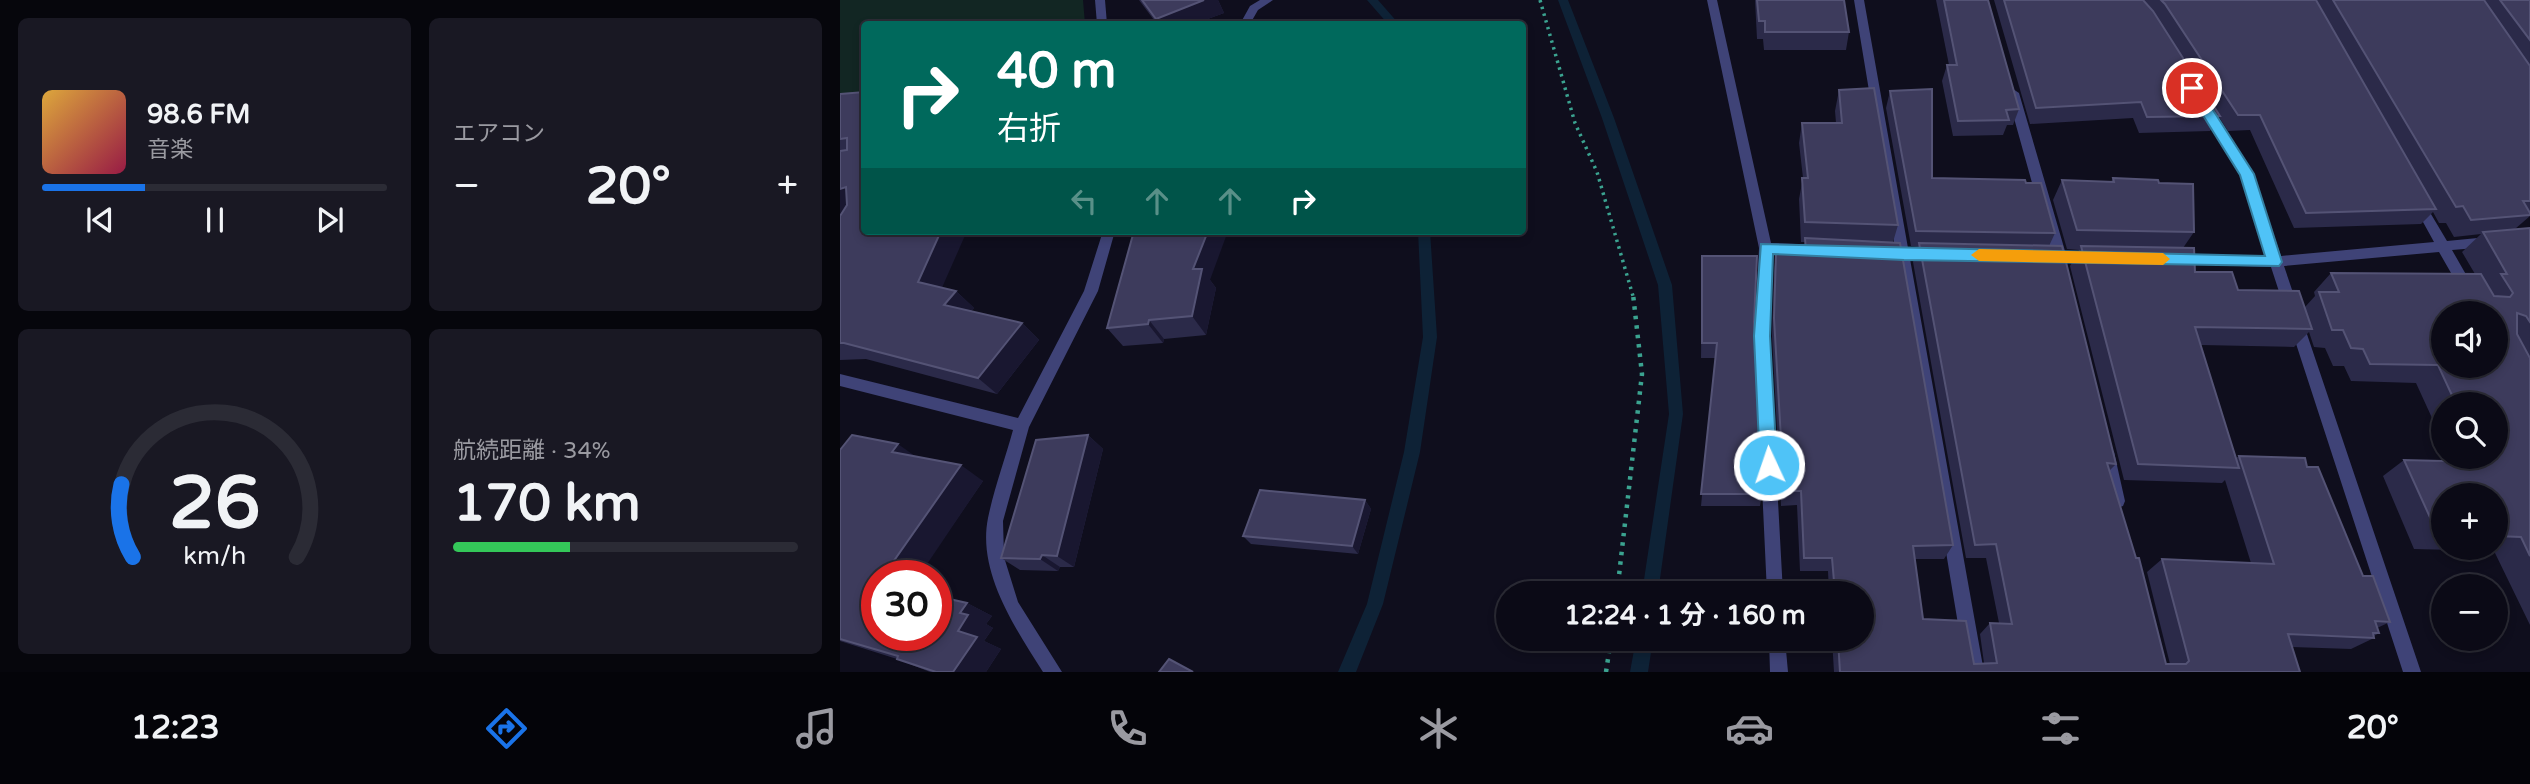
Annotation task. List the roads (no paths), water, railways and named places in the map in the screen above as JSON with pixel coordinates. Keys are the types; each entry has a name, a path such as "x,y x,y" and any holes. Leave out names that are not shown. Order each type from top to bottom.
{"street":[{"path":"1100,0 1102,21"},
{"path":"1247,21 1254,8 1268,0"},
{"path":"1712,0 1766,248 1762,336 1774,581"},
{"path":"1859,0 1975,672"},
{"path":"2008,77 2066,282"},
{"path":"2195,93 2247,174 2412,672"},
{"path":"2410,188 2474,301"},
{"path":"1053,672 1011,606 996,557 995,521 1022,426 1091,291 1108,235"},
{"path":"2167,259 2274,262 2505,240"},
{"path":"1766,248 1835,251"},
{"path":"1863,252 1943,254"},
{"path":"2034,256 2113,257"},
{"path":"840,380 1022,426"},
{"path":"2102,439 2121,518"},
{"path":"1778,651 1779,672"}],"waterway":[{"path":"1372,0 1391,21"},
{"path":"1563,0 1608,118 1665,285 1676,414 1652,581"},
{"path":"1347,672 1375,604 1412,452 1430,337 1424,235"},
{"path":"1639,672 1642,651"}]}
